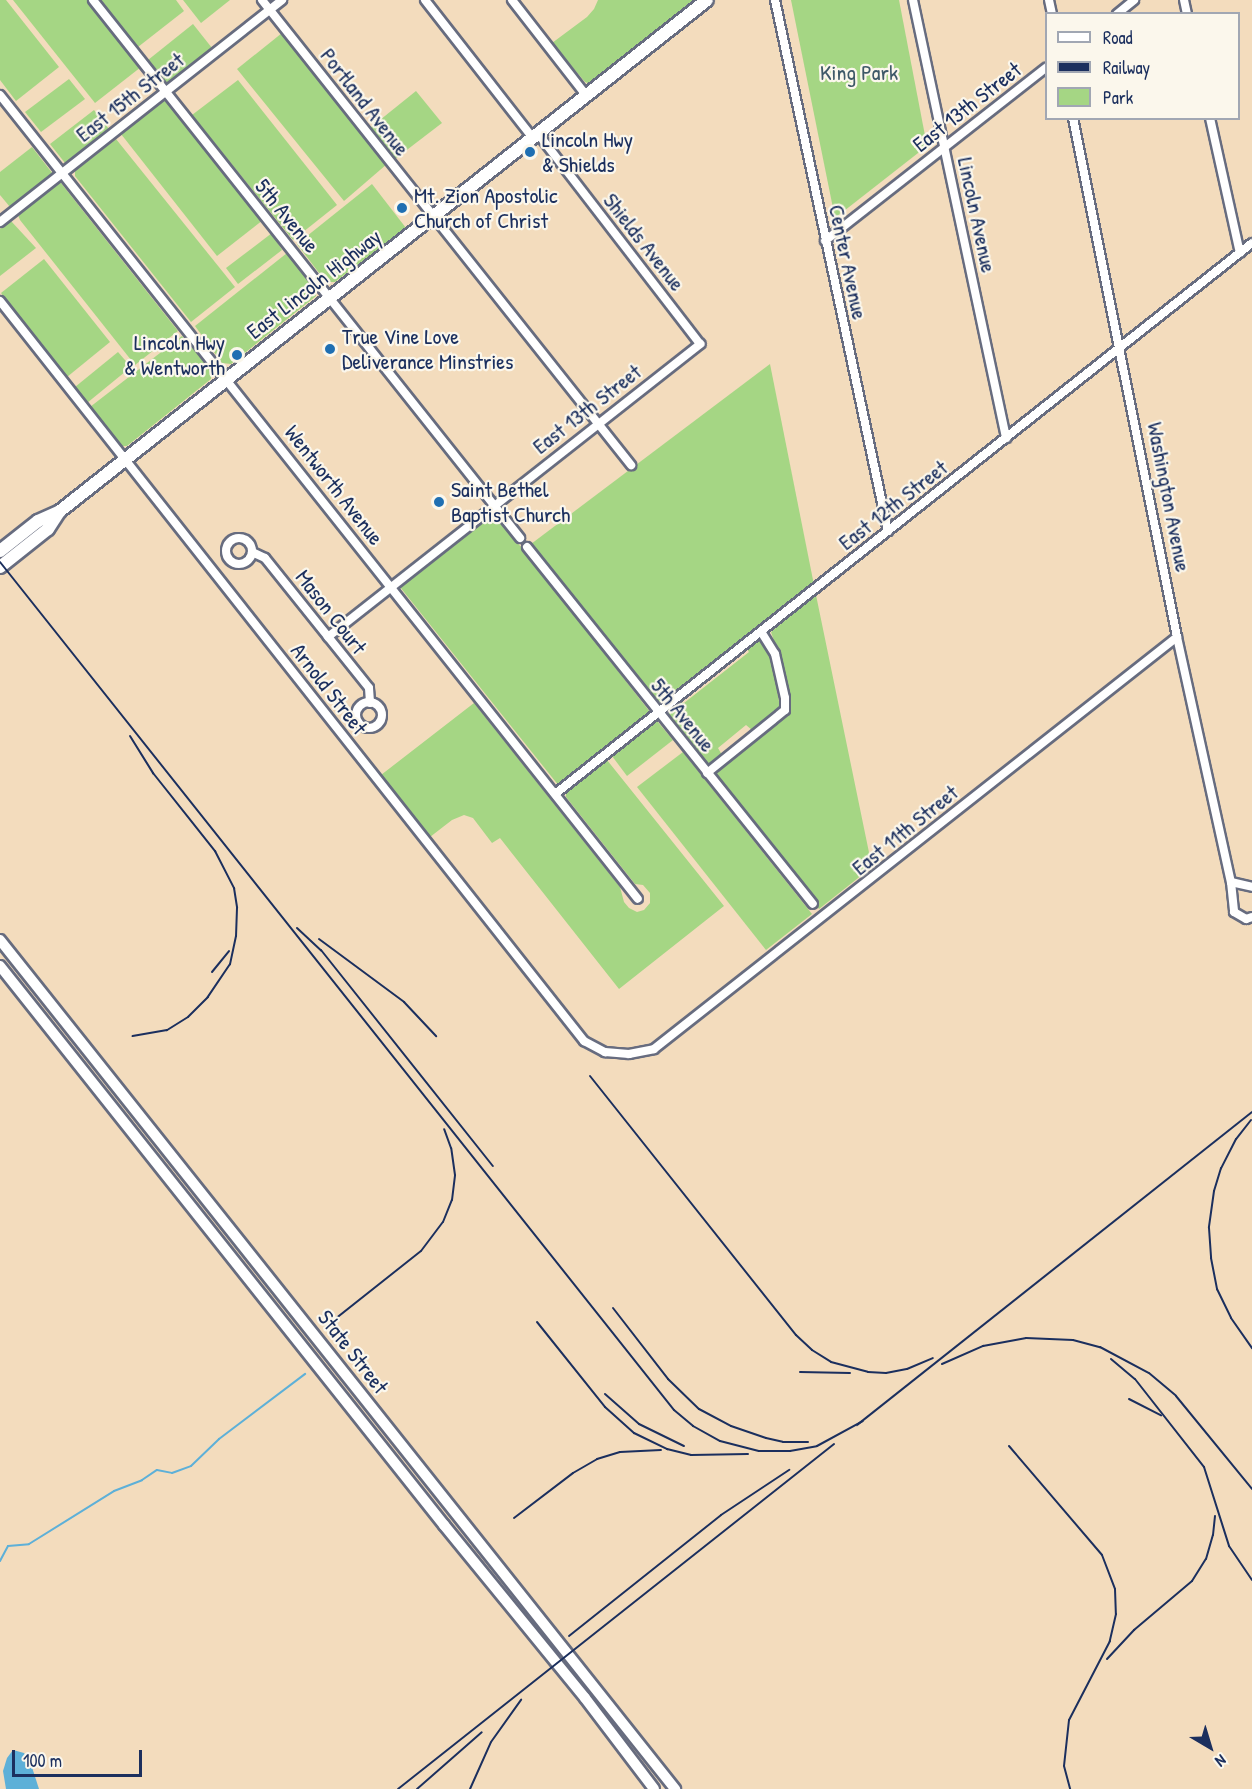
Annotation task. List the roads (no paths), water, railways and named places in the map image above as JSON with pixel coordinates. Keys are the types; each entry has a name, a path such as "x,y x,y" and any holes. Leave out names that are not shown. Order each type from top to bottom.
{"main road":[{"name":"East Lincoln Highway","path":"0,551 38,521 60,511 707,0"},
{"name":"East Lincoln Highway","path":"0,567 48,529 60,511"}],"street":[{"name":"5th Avenue","path":"93,0 520,538"},
{"name":"Portland Avenue","path":"262,0 631,465"},
{"name":"East 15th Street","path":"0,222 282,0"},
{"name":"Shields Avenue","path":"425,0 700,344"},
{"path":"512,0 586,95"},
{"name":"Center Avenue","path":"775,0 888,531"},
{"name":"Lincoln Avenue","path":"913,0 1006,438"},
{"path":"1119,12 1134,0"},
{"name":"East 13th Street","path":"825,241 1045,70"},
{"name":"Wentworth Avenue","path":"0,95 638,899"},
{"name":"Washington Avenue","path":"1073,120 1121,346 1177,636 1231,882 1234,912 1246,919 1252,917"},
{"path":"1210,120 1240,253"},
{"name":"East 12th Street","path":"555,794 1252,243"},
{"name":"Arnold Street","path":"0,301 584,1041 605,1052 629,1054 654,1049"},
{"name":"East 13th Street","path":"328,636 700,344"},
{"name":"5th Avenue","path":"527,547 813,904"},
{"name":"Mason Court","path":"252,552 266,558 369,688 370,703"},
{"path":"707,773 785,710 785,698 775,654 760,632"},
{"name":"East 11th Street","path":"654,1049 823,918 1177,636"},
{"path":"1231,882 1252,887"},
{"name":"State Street","path":"0,940 675,1789"},
{"name":"State Street","path":"0,966 456,1540 585,1698 654,1789"}],"water":[{"path":"13,1750 24,1753 30,1761 39,1789 6,1789 3,1771 7,1758"}],"waterway":[{"path":"0,1561 8,1546 29,1544 114,1491 142,1480 157,1470 172,1473 191,1466 219,1439 305,1374"}],"railway":[{"path":"0,562 674,1410 693,1426 720,1441 759,1451 790,1451 817,1446 863,1421"},
{"path":"130,736 153,773 215,851 234,888 237,908 236,936 230,964 208,997 188,1017 167,1030 133,1036"},
{"path":"297,928 321,950 493,1166"},
{"path":"319,939 404,1002 436,1036"},
{"path":"212,972 229,951"},
{"path":"590,1076 796,1335 812,1350 831,1362 868,1372 886,1373 907,1369 933,1358"},
{"path":"857,1425 1252,1112"},
{"path":"1251,1120 1236,1139 1221,1168 1214,1191 1209,1228 1211,1258 1217,1289 1231,1318 1252,1348"},
{"path":"325,1327 421,1251 443,1222 452,1200 455,1175 451,1148 444,1129"},
{"path":"613,1308 668,1379 699,1409 731,1426 766,1438 783,1442 808,1442"},
{"path":"537,1322 605,1407 634,1433 667,1449 691,1455 748,1454"},
{"path":"942,1364 983,1346 1026,1338 1073,1340 1100,1347 1149,1373 1176,1396 1252,1489"},
{"path":"1111,1359 1135,1379 1204,1467 1229,1546 1252,1580"},
{"path":"800,1372 850,1373"},
{"path":"605,1394 639,1424 684,1446"},
{"path":"1129,1399 1161,1415"},
{"path":"398,1789 834,1444"},
{"path":"1009,1446 1102,1555 1115,1589 1116,1614 1110,1641 1069,1720 1064,1766 1070,1789"},
{"path":"514,1518 573,1473 597,1459 620,1452 661,1450"},
{"path":"569,1636 721,1515 789,1470"},
{"path":"1107,1659 1134,1630 1192,1581 1206,1559 1213,1535 1215,1516"},
{"path":"470,1789 491,1742 521,1700"},
{"path":"417,1789 482,1732"}],"place":[{"name":"Lincoln Hwy & Shields","path":"530,152"},
{"name":"Mt. Zion Apostolic Church of Christ","path":"402,208"},
{"name":"True Vine Love Deliverance Minstries","path":"330,349"},
{"name":"Lincoln Hwy & Wentworth","path":"237,355"},
{"name":"Saint Bethel Baptist Church","path":"439,502"}],"park label":[{"name":"King Park","path":"859,73"}]}
